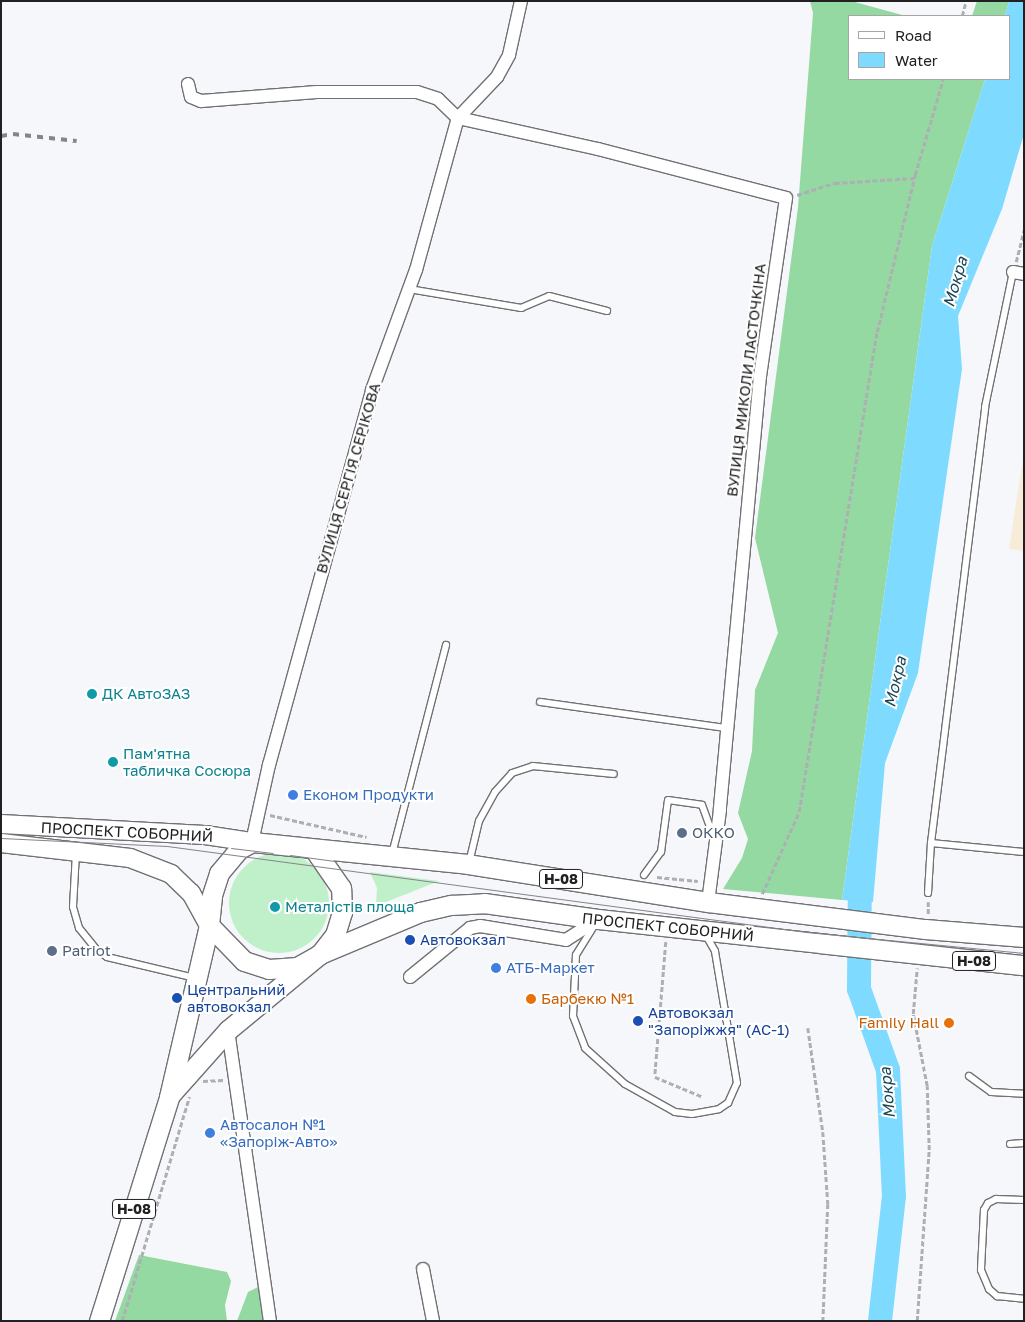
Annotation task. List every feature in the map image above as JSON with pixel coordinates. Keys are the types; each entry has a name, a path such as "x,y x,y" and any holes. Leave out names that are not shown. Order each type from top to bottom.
{"main road":[{"name":"ПРОСПЕКТ СОБОРНИЙ","path":"1,824 205,835 252,842"},
{"name":"ПРОСПЕКТ СОБОРНИЙ","path":"1,842 130,858 171,874 190,893 209,925"},
{"name":"Н-08","path":"99,1321 169,1097 209,925 212,895 219,873 239,849 252,842 314,849"},
{"name":"ПРОСПЕКТ СОБОРНИЙ","path":"314,849 468,864 708,902 808,914 927,923 1024,937"},
{"path":"209,925 244,961 270,970 296,967 320,954 335,935 342,912 341,888 314,849"},
{"name":"ПРОСПЕКТ СОБОРНИЙ","path":"320,954 420,912 451,905 484,903 598,919 702,929 920,961 1024,965"},
{"name":"Н-08","path":"169,1097 228,1030 320,954"}],"street":[{"path":"458,118 497,77 509,55 521,1"},
{"path":"188,84 191,97 201,101 317,92 417,92 438,99 458,118 598,148 786,198"},
{"name":"ВУЛИЦЯ СЕРГІЯ СЕРІКОВА","path":"252,842 269,765 367,409 409,289 458,118"},
{"name":"ВУЛИЦЯ МИКОЛИ ЛАСТОЧКІНА","path":"708,902 760,376 786,198"},
{"path":"410,977 470,928 480,926 566,940 598,919"},
{"path":"228,1030 270,1321"},
{"path":"423,1269 433,1321"}],"lane":[{"path":"928,893 931,843 985,407 1018,273"},
{"path":"409,289 521,308 549,296 607,311"},
{"path":"392,858 398,824 446,645"},
{"path":"540,702 726,728"},
{"path":"468,864 479,821 495,792 512,773 533,766 614,774"},
{"path":"644,875 661,852 668,800 702,805 715,846"},
{"path":"931,843 1024,852"},
{"path":"77,850 73,907 86,938 107,957 196,978"},
{"path":"598,919 576,955 573,1016 585,1048 625,1084 675,1112 692,1114 719,1109 728,1103 737,1083 715,951 702,929"},
{"path":"969,1076 991,1092 1024,1094"},
{"path":"1010,1144 1024,1143"},
{"path":"1024,1200 996,1199 988,1203 984,1210 981,1270 989,1289 997,1296 1024,1299"}],"path":[{"path":"962,15 966,1"},
{"path":"756,907 799,812 877,332 914,178 943,80"},
{"path":"786,198 835,183 914,178"},
{"path":"1018,273 1024,229"},
{"path":"927,923 928,893"},
{"path":"666,936 656,1077 703,1097"},
{"path":"917,1321 929,1150 927,1086 913,1014 920,961"},
{"path":"808,1028 823,1132 828,1204 823,1321"},
{"path":"193,1082 235,1080"},
{"path":"122,1321 192,1089"}],"shaded area":[{"path":"1024,453 1024,551 1009,549"}],"green space":[{"path":"810,1 851,1 902,15 848,15 848,80 985,80 932,246 842,900 723,889 742,858 748,839 738,813 752,751 755,690 778,633 755,538 798,207 813,13"},
{"path":"977,1 1009,1 1005,15 972,15"},
{"path":"269,853 289,853 298,856 315,867 326,884 329,893 329,913 326,922 315,939 298,950 289,953 269,953 251,945 237,931 229,913 229,893 237,875 251,861"},
{"path":"370,872 439,881 376,906 377,888"},
{"path":"139,1255 227,1272 231,1281 225,1305 227,1321 115,1321"},
{"path":"258,1287 263,1321 237,1321 248,1292"}],"water":[{"path":"1009,1 1024,1 1024,134 1002,209 958,316 962,369 918,673 885,763 873,902 842,900 932,246 985,80 1010,80 1010,15 1005,15"}],"waterway":[{"name":"Мокра","path":"860,869 859,989 888,1070 894,1196 880,1321"}],"tram line":[{"path":"1,838 167,846 806,932 1024,953"},
{"path":"231,848 273,853"},
{"path":"290,855 335,861"}],"railway":[{"path":"1,136 13,134 77,141"}],"place":[{"name":"ДК АвтоЗАЗ","path":"92,694"},
{"name":"Пам'ятна табличка Сосюра","path":"113,762"},
{"name":"Економ Продукти","path":"293,795"},
{"name":"ОККО","path":"682,833"},
{"name":"Металістів площа","path":"275,907"},
{"name":"Автовокзал","path":"410,940"},
{"name":"Patriot","path":"52,951"},
{"name":"АТБ-Маркет","path":"496,968"},
{"name":"Центральний автовокзал","path":"177,998"},
{"name":"Барбекю №1","path":"531,999"},
{"name":"Автовокзал \"Запоріжжя\" (АС-1)","path":"638,1021"},
{"name":"Family Hall","path":"949,1023"},
{"name":"Автосалон №1 «Запоріж-Авто»","path":"210,1133"}]}
